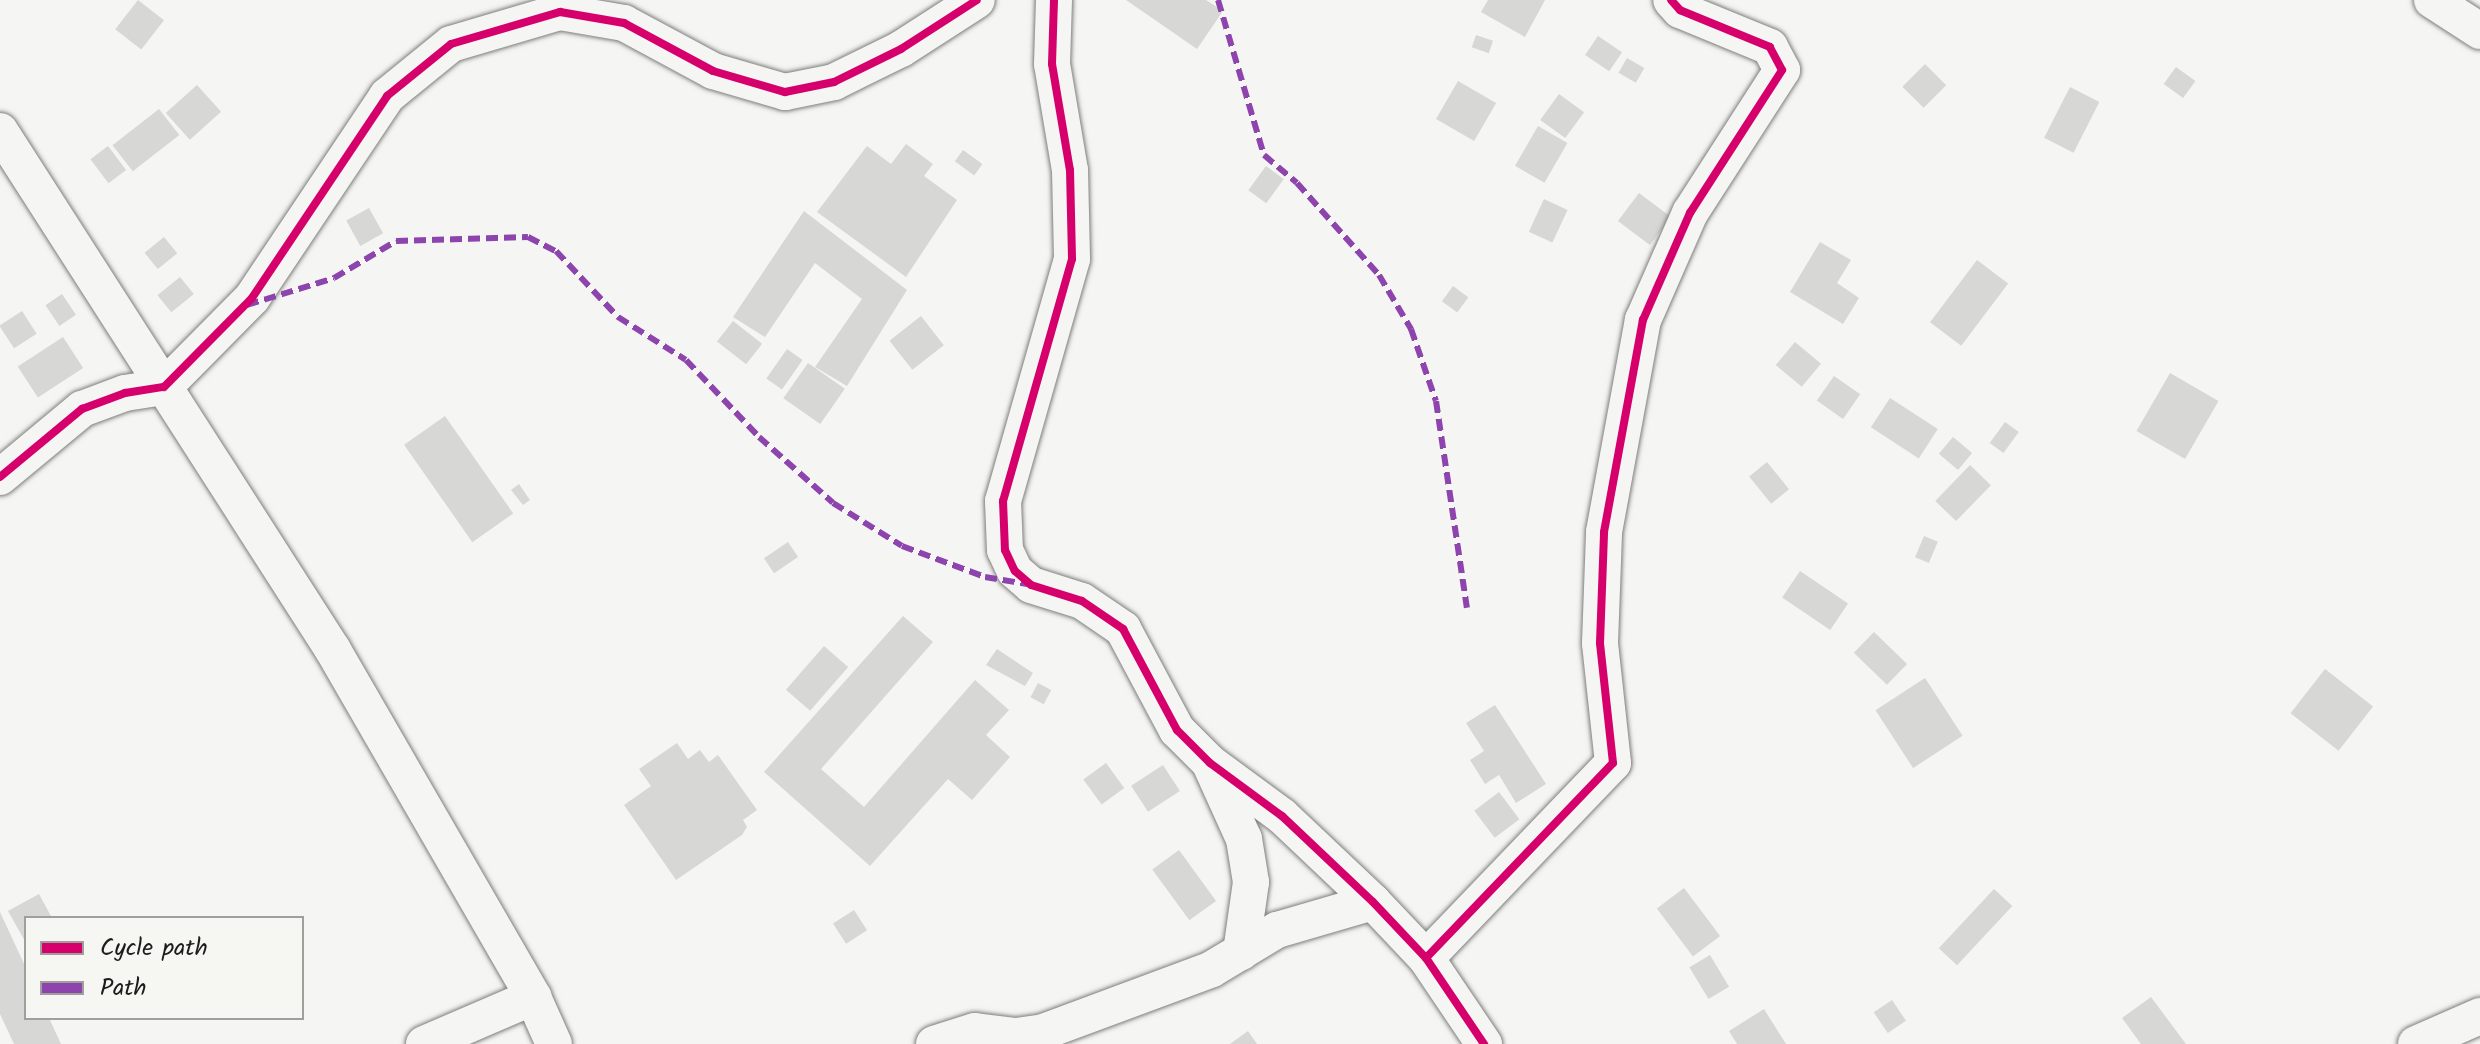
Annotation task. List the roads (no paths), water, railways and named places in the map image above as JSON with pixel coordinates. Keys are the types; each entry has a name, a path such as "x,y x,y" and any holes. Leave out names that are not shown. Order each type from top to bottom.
{"street":[{"path":"0,477 82,409 125,393 164,387 252,298 387,96 451,44 560,12 624,23 713,71 785,92 834,82 901,49 977,0"},
{"path":"1054,0 1052,64 1070,170 1072,259 1003,501 1005,550 1015,571 1031,585 1082,601 1123,629 1177,730 1210,763 1282,816 1373,902 1426,958 1484,1044"},
{"path":"1426,958 1613,763 1600,643 1604,532 1643,320 1690,213 1782,70 1770,47 1680,10 1671,0"},
{"path":"2432,0 2480,31"},
{"path":"0,131 333,650 533,997 554,1044"},
{"path":"1210,763 1244,839 1251,882 1241,952"},
{"path":"934,1044 975,1031 1016,1036 1043,1032 1064,1020 1212,969 1277,930 1373,902"},
{"path":"424,1044 533,997"},
{"path":"2416,1044 2480,1016"}]}
